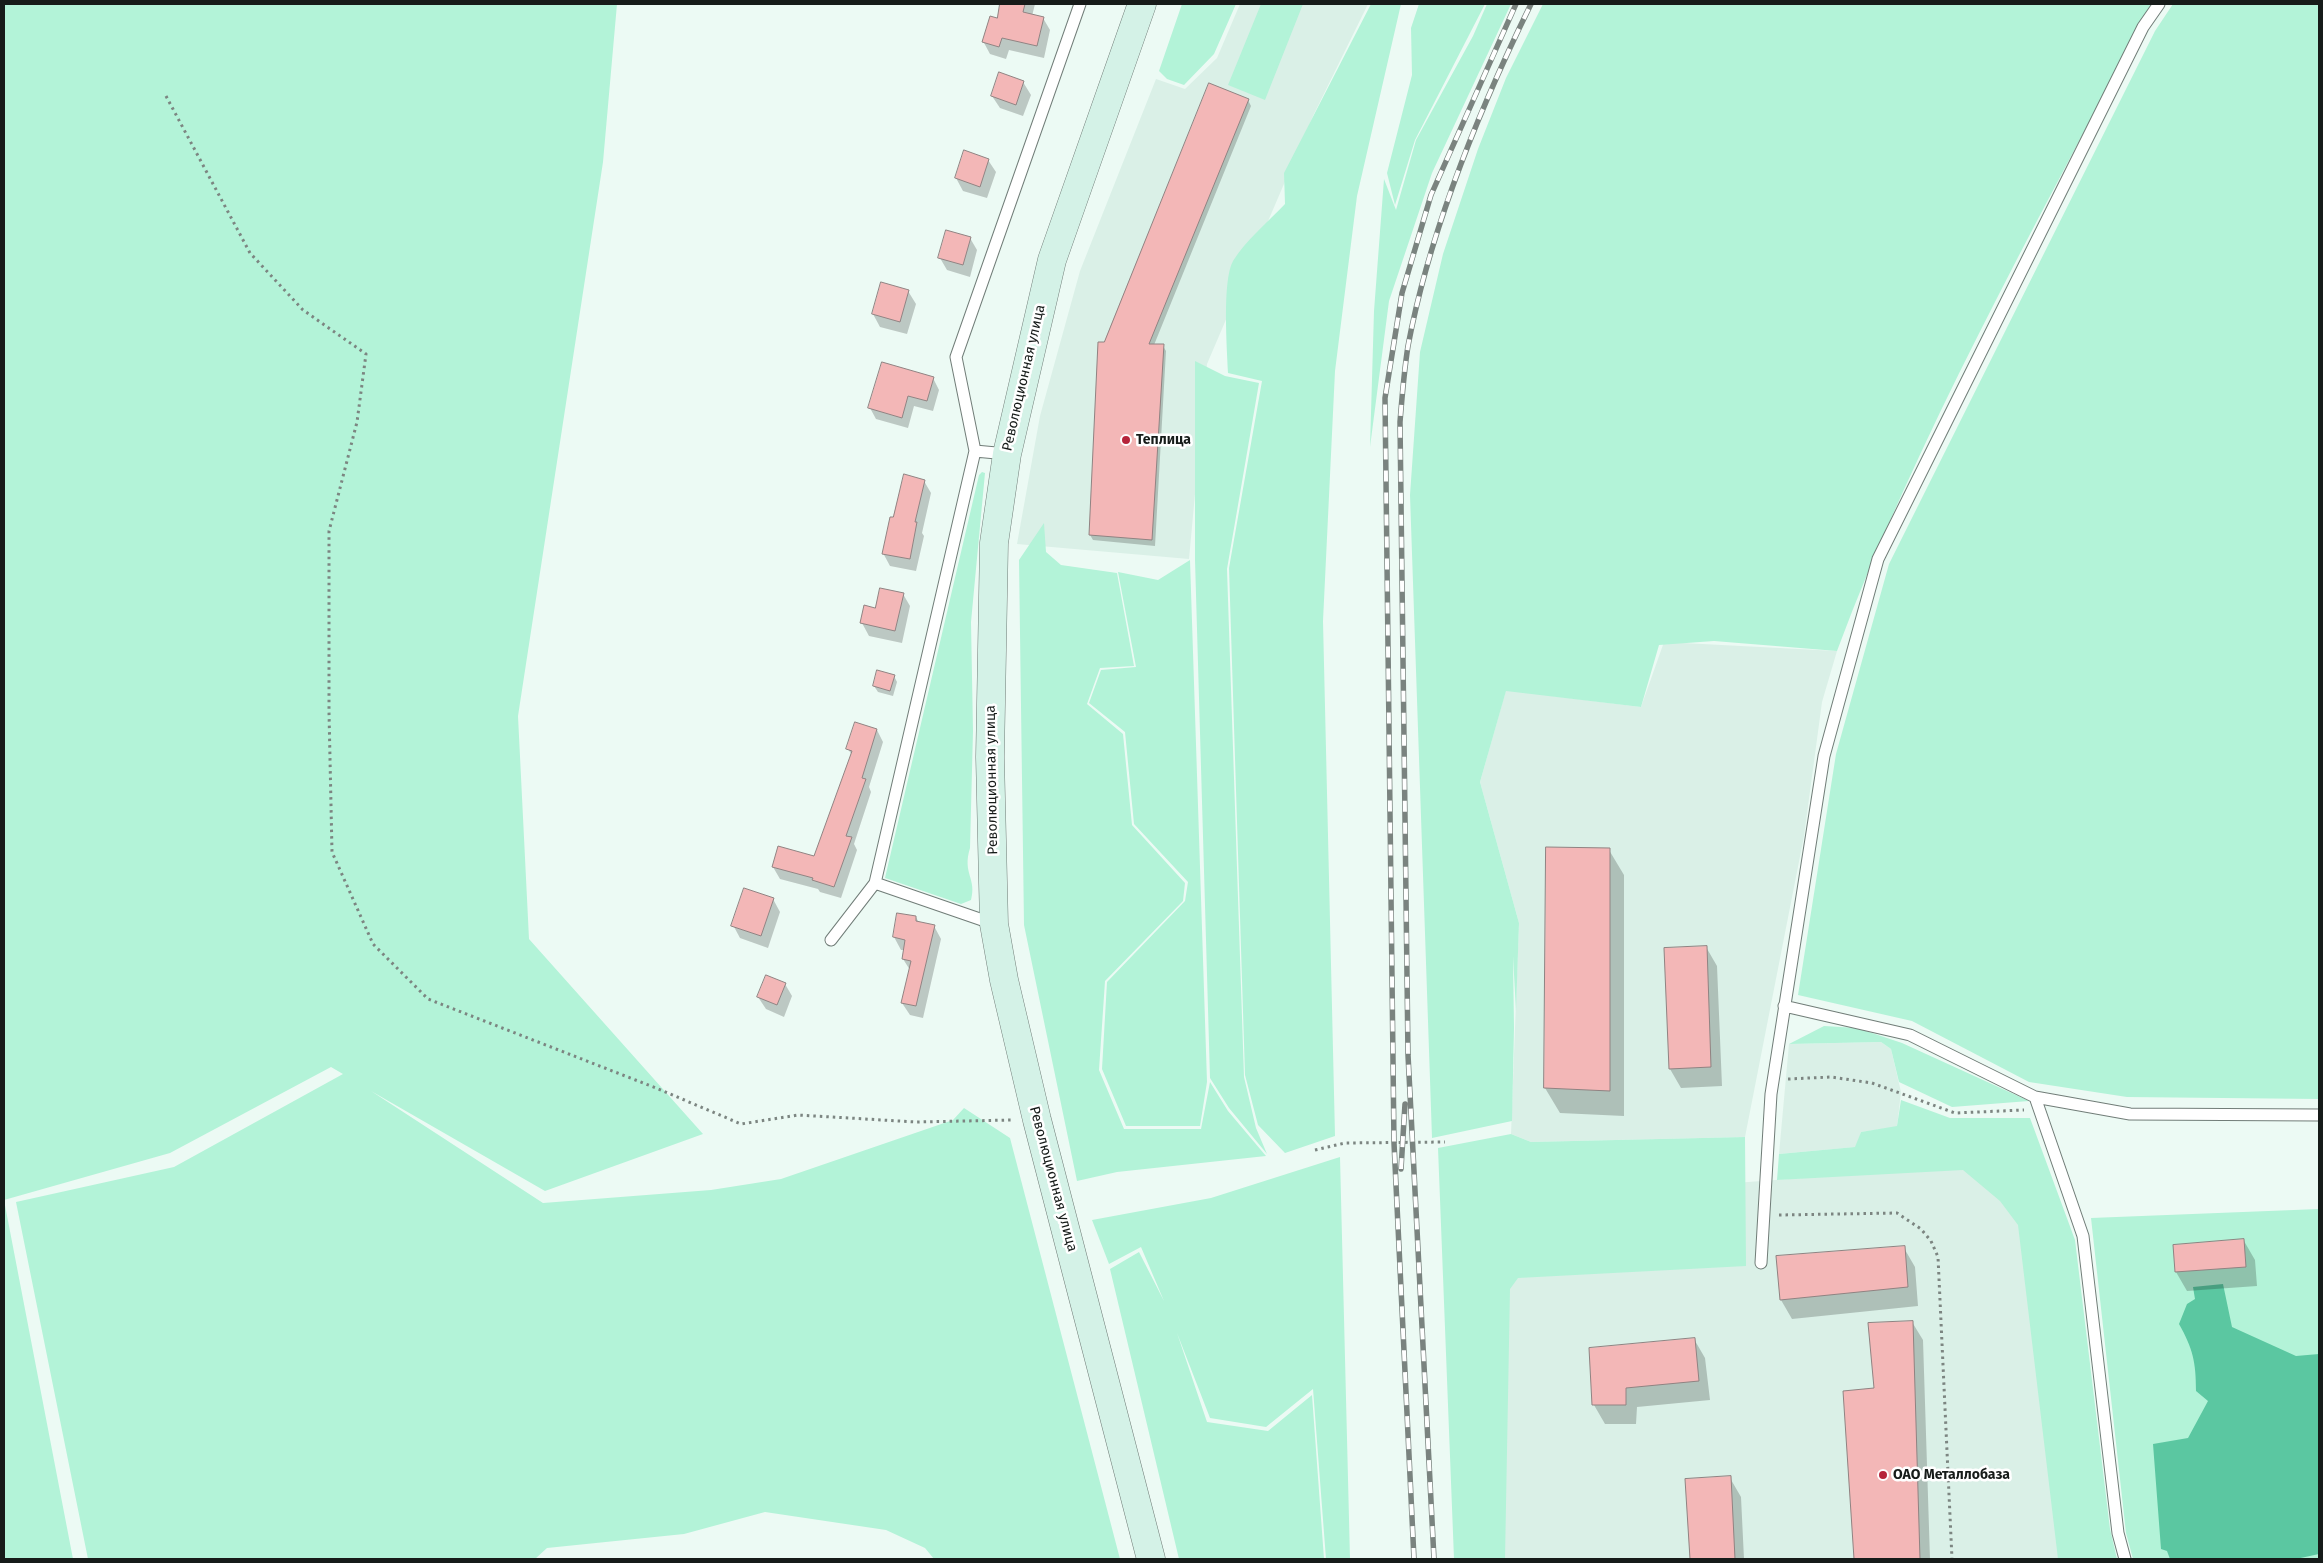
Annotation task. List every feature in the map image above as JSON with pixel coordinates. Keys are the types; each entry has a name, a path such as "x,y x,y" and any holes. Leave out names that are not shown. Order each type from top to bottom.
{"street":[{"name":"Революционная улица","path":"1142,4 1052,260 1007,454 994,542 990,757 994,924 1004,980 1037,1120 1151,1559"}],"lane":[{"path":"831,940 875,883 975,452 956,357 1080,4"},
{"path":"1761,1262 1774,1080 1824,756 1878,559 2143,27 2158,4"},
{"path":"975,452 1007,454"},
{"path":"875,883 994,924"},
{"path":"1784,1006 1910,1035 2035,1096 2130,1114 2319,1115"},
{"path":"2035,1096 2083,1236 2118,1533 2125,1559"}],"path":[{"path":"166,96 250,253 303,310 366,354 357,422 329,531 329,712 332,852 373,944 428,999 656,1088 741,1124 798,1115 916,1122 1037,1120"},
{"path":"1774,1080 1831,1077 1872,1083 1955,1113 2039,1109"},
{"path":"1315,1150 1345,1142 1445,1142"},
{"path":"1763,1215 1897,1213 1921,1229 1931,1241 1938,1256 1952,1559"}],"shaded area":[{"path":"4,4 617,4 603,162 518,716 529,939 703,1134 545,1191 371,1091 543,1203 711,1190 781,1179 953,1120 964,1108 1010,1138 1120,1559 934,1559 925,1548 886,1530 765,1512 684,1534 547,1548 535,1559 88,1559 16,1202 174,1167 343,1074 331,1067 170,1153 4,1200"},
{"path":"1182,4 1236,4 1214,54 1184,85 1167,79 1159,71"},
{"path":"1240,4 1368,4 1313,116 1207,364 1189,559 1017,544 1040,416 1080,271 1156,79 1185,89 1217,58"},
{"path":"1261,4 1303,4 1265,100 1228,85"},
{"path":"1371,4 1401,4 1357,196 1335,371 1323,621 1335,1136 1285,1153 1258,1125 1245,1075 1229,568 1262,381 1228,373 1227,283 1233,261 1238,253 1285,204 1284,173"},
{"path":"1419,4 1485,4 1415,140 1395,205 1387,173 1412,75 1411,28"},
{"path":"1487,4 1511,4 1432,173 1389,301 1370,447 1374,311 1384,179 1396,210 1416,140 1473,36"},
{"path":"1543,4 2153,4 2140,25 2019,256 1940,412 1903,491 1837,651 1714,641 1659,645 1641,707 1506,691 1480,782 1519,923 1516,1011 1513,956 1512,1121 1432,1138 1410,495 1420,352 1443,254 1478,149 1506,78"},
{"path":"2173,4 2319,4 2319,1099 2127,1097 2029,1082 1912,1021 1798,995 1836,754 1889,564 2155,31"},
{"path":"1195,361 1225,376 1259,383 1227,569 1244,1077 1256,1128 1267,1154 1229,1108 1210,1078 1195,560"},
{"path":"982,472 985,473 971,622 973,731 968,870 972,893 971,900 961,904 885,878 979,475"},
{"path":"1044,523 1046,552 1061,565 1117,573 1134,666 1100,668 1087,704 1123,734 1132,825 1185,883 1183,901 1105,981 1099,1070 1124,1129 1201,1129 1210,1082 1228,1111 1266,1156 1117,1172 1077,1181 1024,925 1019,560"},
{"path":"1190,560 1207,1082 1200,1126 1126,1126 1102,1069 1107,982 1185,901 1188,882 1134,824 1125,732 1089,703 1101,670 1136,667 1118,572 1158,580"},
{"path":"1664,642 1837,651 1822,702 1804,836 1745,1137 1531,1142 1511,1134 1519,923 1480,782 1506,690 1641,707"},
{"path":"1824,1026 1857,1028 1902,1043 2029,1101 1952,1107 1899,1082 1891,1049 1881,1042 1789,1044"},
{"path":"1881,1042 1891,1049 1901,1092 1897,1127 1861,1132 1856,1147 1779,1154 1789,1044"},
{"path":"1901,1100 1950,1118 2030,1118 2075,1240 2110,1529 2117,1559 2058,1559 2018,1225 2000,1201 1963,1170 1777,1180 1779,1154 1855,1147 1861,1132 1897,1126"},
{"path":"1511,1134 1531,1142 1745,1137 1746,1266 1518,1278 1510,1289 1505,1559 1454,1559 1438,1148"},
{"path":"1340,1157 1350,1559 1326,1559 1313,1389 1266,1427 1210,1418 1177,1333 1207,1422 1268,1431 1312,1395 1324,1559 1179,1559 1110,1269 1139,1252 1164,1301 1141,1247 1109,1264 1092,1220 1211,1198"},
{"path":"1980,1165 2024,1216 2061,1559 1475,1559 1475,1202"},
{"path":"4,1200 73,1559 4,1559"},
{"path":"2319,1209 2319,1559 2133,1559 2126,1533 2091,1218"},
{"path":"2223,1284 2232,1327 2296,1356 2319,1354 2319,1554 2296,1559 2170,1559 2167,1551 2161,1549 2153,1444 2188,1438 2208,1401 2196,1391 2193,1356 2179,1324 2187,1304 2195,1299 2193,1287"}],"building":[{"path":"1000,4 1025,4 1023,12 1044,17 1037,46 1002,38 999,47 982,42 990,16 997,18"},
{"path":"999,72 1024,81 1016,105 991,96"},
{"path":"1209,83 1249,99 1149,344 1164,344 1152,540 1089,535 1098,342 1104,342"},
{"path":"964,150 989,159 980,187 955,178"},
{"path":"946,230 971,237 963,265 938,258"},
{"path":"881,282 909,290 900,322 872,314"},
{"path":"882,362 934,377 927,401 908,396 902,418 868,408"},
{"path":"904,474 925,480 915,522 917,522 910,559 882,554 890,517 893,517"},
{"path":"880,588 904,593 895,631 860,623 864,605 875,608"},
{"path":"877,670 895,675 890,691 873,686"},
{"path":"855,722 877,729 862,778 866,779 846,836 852,837 834,887 812,880 813,878 772,867 778,846 814,856 852,751 846,749"},
{"path":"1546,847 1610,848 1610,1091 1544,1088"},
{"path":"744,888 774,898 761,936 731,926"},
{"path":"897,913 916,916 916,921 935,925 916,1006 901,1003 911,961 902,959 905,940 893,937"},
{"path":"1707,946 1711,1067 1669,1069 1664,948"},
{"path":"766,975 786,983 777,1005 757,997"},
{"path":"2244,1239 2246,1267 2175,1272 2173,1245"},
{"path":"1905,1246 1908,1287 1780,1300 1776,1256"},
{"name":"ОАО Металлобаза","path":"1913,1321 1920,1559 1854,1559 1843,1391 1874,1388 1868,1323"},
{"path":"1695,1338 1699,1381 1626,1388 1626,1405 1592,1405 1589,1348"},
{"path":"1731,1476 1735,1559 1690,1559 1685,1479"}],"railway":[{"path":"1414,1559 1394,1143 1385,398 1402,293 1431,195 1516,4"},
{"path":"1434,1559 1408,1055 1400,422 1408,346 1429,258 1458,171 1475,128 1531,4"},
{"path":"1401,1169 1405,1104"}],"place":[{"name":"Теплица","path":"1126,440"},
{"name":"ОАО Металлобаза","path":"1883,1475"}]}
